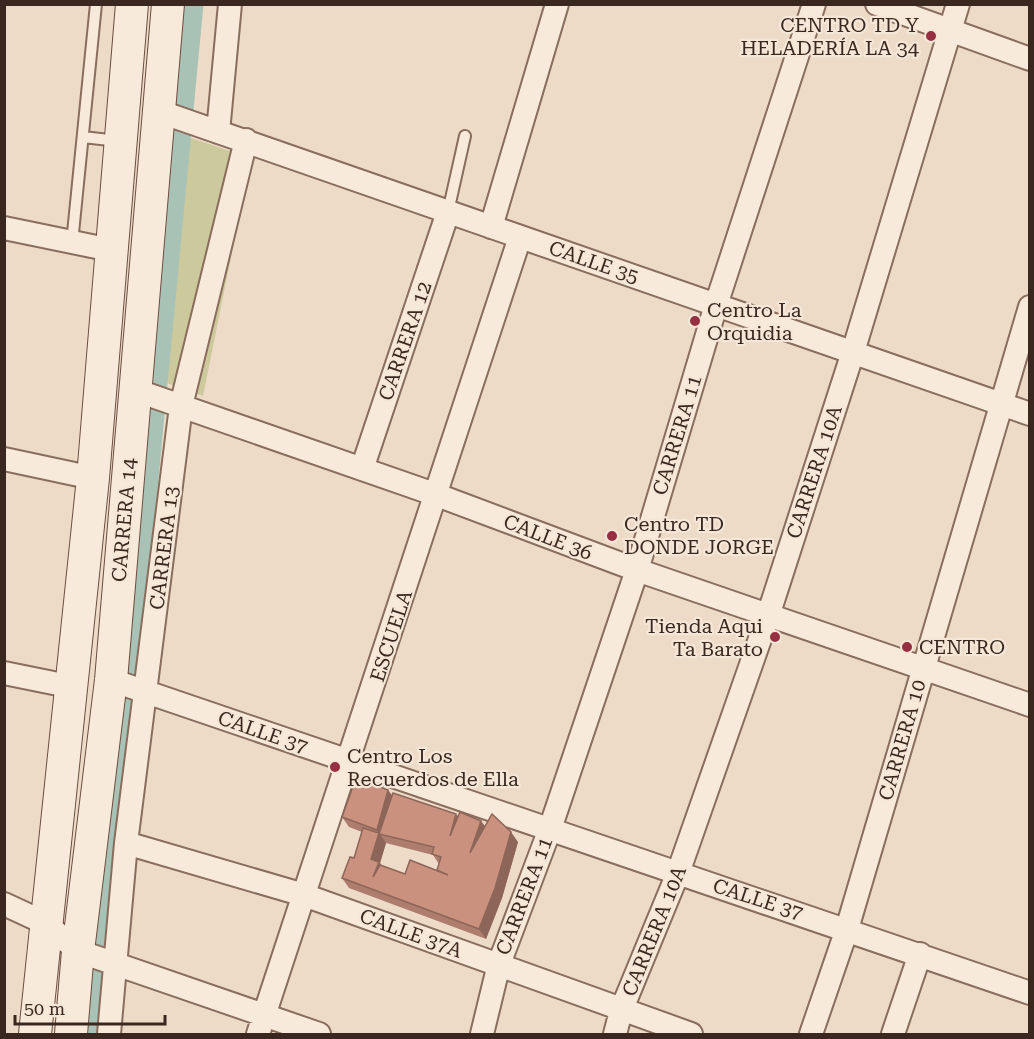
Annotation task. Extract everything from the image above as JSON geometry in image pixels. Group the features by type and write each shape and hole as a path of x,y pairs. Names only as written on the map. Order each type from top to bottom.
{"main road":[{"name":"CARRERA 14","path":"34,1035 73,687 93,477 132,4"},
{"name":"CARRERA 14","path":"71,1035 99,958 117,682 166,114 168,4"}],"street":[{"path":"209,128 230,4"},
{"path":"491,227 557,4"},
{"name":"CARRERA 11","path":"482,1035 498,964 550,829 637,570 716,305 814,4"},
{"path":"877,4 1029,59"},
{"name":"CARRERA 10A","path":"615,1035 621,1011 678,873 768,616 853,352 958,4"},
{"name":"CALLE 35","path":"166,114 1029,414"},
{"name":"CARRERA 13","path":"109,1035 99,958 126,843 179,405 246,140"},
{"name":"CARRERA 12","path":"362,470 448,212"},
{"path":"4,228 111,250"},
{"name":"ESCUELA","path":"262,1025 520,237"},
{"name":"CARRERA 10","path":"811,1035 847,929 1029,307"},
{"name":"CALLE 36","path":"142,392 437,495 637,570 1029,705"},
{"path":"4,459 93,477"},
{"path":"4,673 73,687"},
{"name":"CALLE 37","path":"117,682 847,929 1029,993"},
{"name":"CALLE 37A","path":"126,843 304,895 691,1035"},
{"path":"4,904 45,923 99,958 262,1025 319,1035"},
{"path":"893,1035 920,954"}],"lane":[{"path":"72,243 96,4"},
{"path":"448,212 465,136"},
{"path":"83,137 119,141"}],"shaded area":[{"path":"173,132 251,158 203,396 150,377"}],"building":[{"path":"356,778 388,790 377,830 342,817"},
{"path":"393,793 456,814 450,836 460,812 481,821 470,853 492,814 511,832 495,888 479,929 342,878 350,857 354,858 363,828 379,833 371,859 379,862 373,877 380,865 405,874 410,860 448,875 437,870 441,857 432,854 434,847 379,834"}],"waterway":[{"path":"88,1034 126,710 193,4"}],"place":[{"name":"CENTRO TD Y HELADERÍA LA 34","path":"931,36"},
{"name":"Centro La Orquidia","path":"695,321"},
{"name":"Centro TD DONDE JORGE","path":"612,536"},
{"name":"Tienda Aqui Ta Barato","path":"775,637"},
{"name":"CENTRO","path":"907,647"},
{"name":"Centro Los Recuerdos de Ella","path":"335,767"}]}
